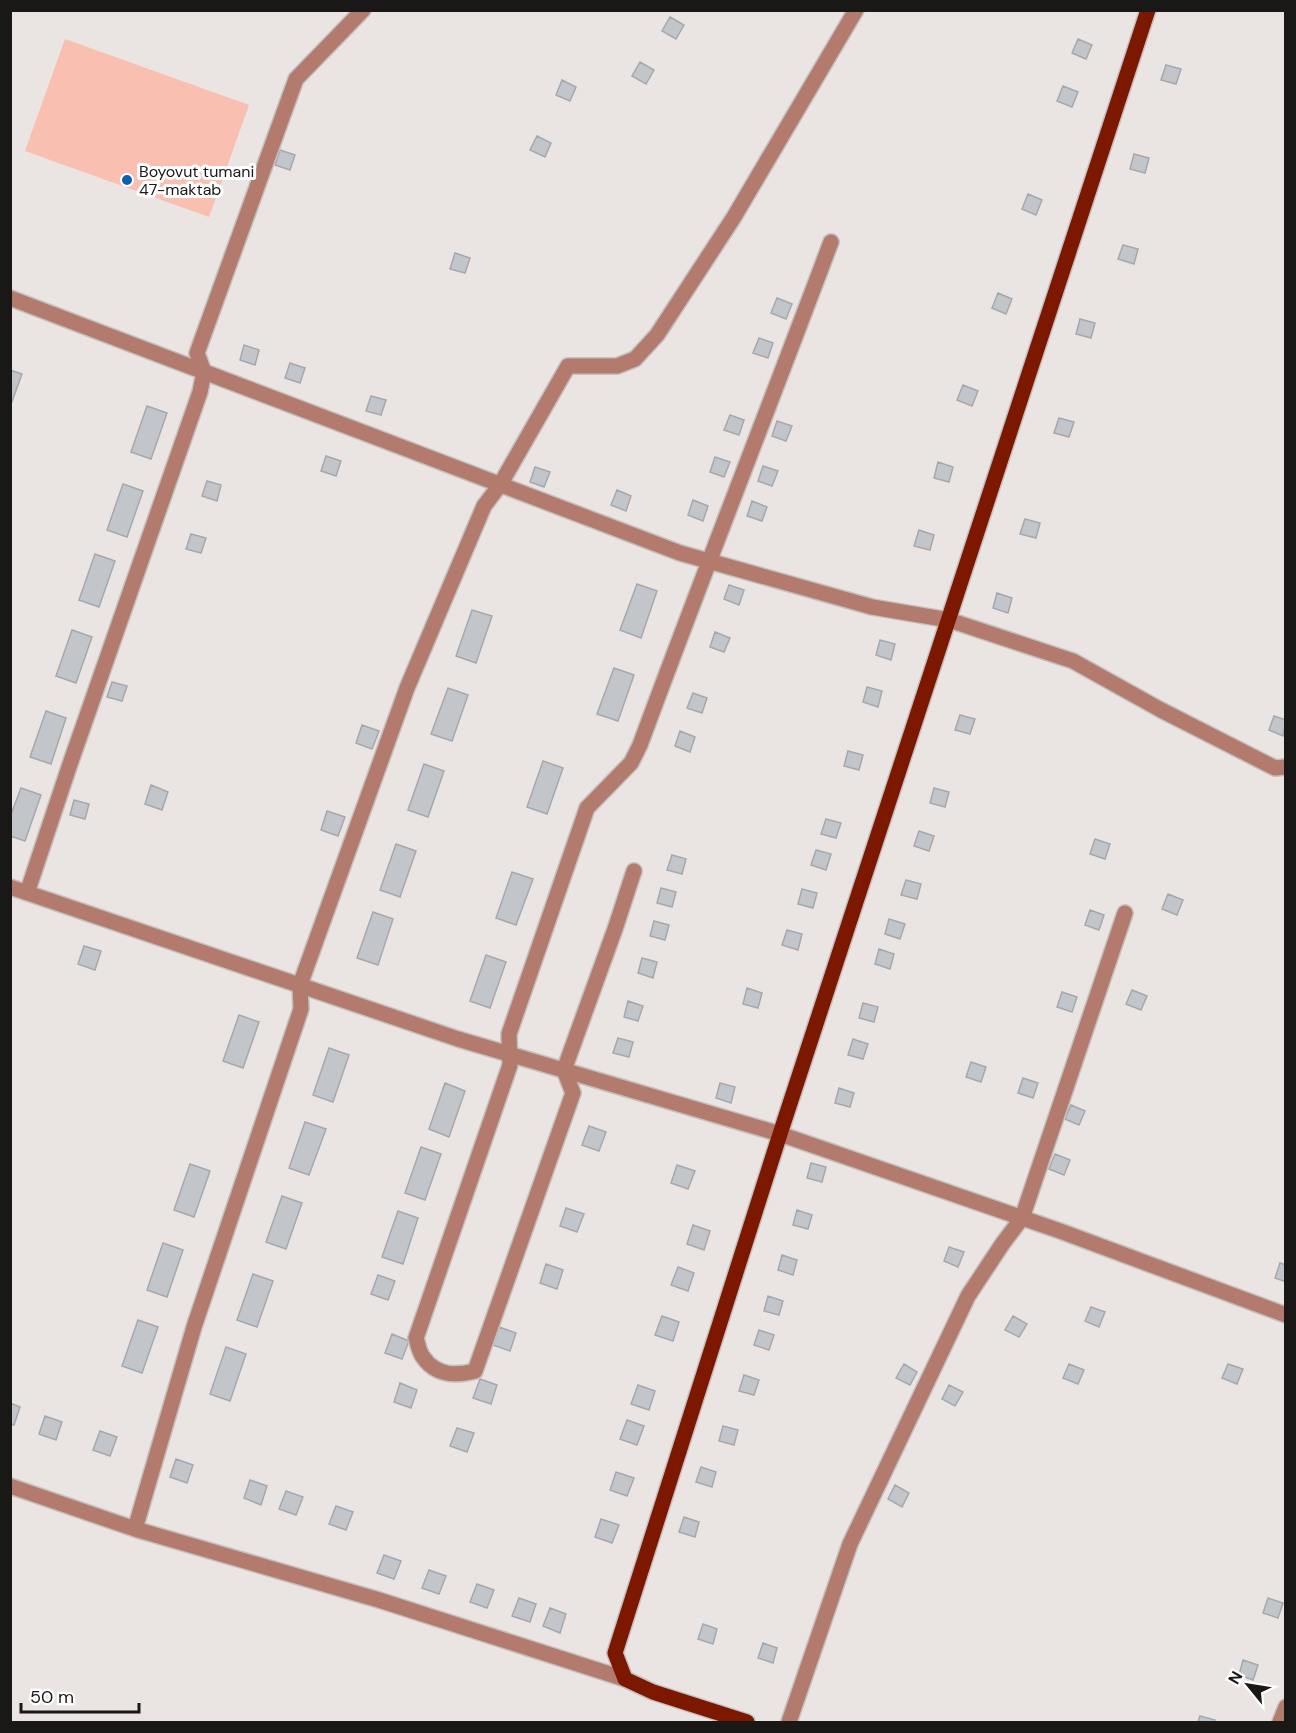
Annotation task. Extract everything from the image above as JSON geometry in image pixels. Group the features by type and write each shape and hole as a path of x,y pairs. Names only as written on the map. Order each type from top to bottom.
{"main road":[{"path":"747,1722 653,1692 625,1679 615,1653 780,1134 1148,10"}],"street":[{"path":"27,893 200,392 204,372 197,353 296,79 363,10"},
{"path":"135,1529 194,1328 302,1009 300,985 407,688 484,506 500,485 568,366 617,366 635,359 657,335 734,217 856,10"},
{"path":"634,872 564,1070 573,1093 476,1371 458,1375 439,1372 423,1357 416,1338 510,1065 509,1034 586,808 631,763 640,745 831,242"},
{"path":"10,298 680,553 872,608 948,620 1073,661 1161,710 1275,768 1286,767"},
{"path":"10,887 458,1039 780,1134 1022,1218 1286,1315"},
{"path":"789,1722 850,1544 968,1296 1022,1218 1125,913"},
{"path":"10,1486 135,1529 379,1600 625,1679"},
{"path":"1280,1722 1286,1707"}],"shaded area":[{"path":"65,39 249,105 209,217 25,151"}],"building":[{"path":"670,17 684,25 676,39 662,31"},
{"path":"1078,39 1092,45 1086,59 1072,53"},
{"path":"640,62 654,70 646,84 632,76"},
{"path":"1166,65 1181,69 1176,84 1161,80"},
{"path":"562,80 576,87 570,101 556,95"},
{"path":"1063,86 1078,92 1072,107 1057,101"},
{"path":"537,136 551,143 545,157 530,150"},
{"path":"280,150 295,155 290,170 275,165"},
{"path":"1134,154 1149,158 1145,173 1130,169"},
{"path":"1028,194 1042,200 1036,215 1022,209"},
{"path":"1123,245 1138,249 1134,264 1118,259"},
{"path":"455,253 470,258 465,273 450,269"},
{"path":"998,293 1012,299 1006,314 992,308"},
{"path":"777,298 792,304 786,319 771,313"},
{"path":"1080,319 1095,323 1091,338 1076,334"},
{"path":"759,338 773,343 768,358 753,353"},
{"path":"244,345 259,350 255,365 240,360"},
{"path":"290,363 305,368 300,383 285,378"},
{"path":"10,370 22,374 10,407"},
{"path":"963,385 978,391 972,406 957,400"},
{"path":"371,396 386,400 381,415 366,411"},
{"path":"147,406 167,413 151,459 131,452"},
{"path":"730,415 744,420 739,435 724,430"},
{"path":"1059,418 1074,422 1069,437 1054,433"},
{"path":"777,421 792,426 786,441 772,436"},
{"path":"326,456 341,461 336,476 321,471"},
{"path":"715,457 730,462 724,477 710,472"},
{"path":"938,462 953,467 949,482 934,478"},
{"path":"763,466 778,471 772,486 758,481"},
{"path":"535,467 550,472 544,487 530,482"},
{"path":"207,481 221,485 217,501 202,496"},
{"path":"123,484 143,491 127,537 107,530"},
{"path":"617,490 631,496 626,511 611,505"},
{"path":"693,500 708,506 703,521 688,515"},
{"path":"752,501 767,507 762,521 747,516"},
{"path":"1025,519 1040,523 1036,538 1020,534"},
{"path":"919,530 934,535 930,550 914,546"},
{"path":"191,534 206,538 201,553 186,549"},
{"path":"95,554 115,561 99,607 79,600"},
{"path":"637,584 657,591 641,638 620,630"},
{"path":"729,585 744,590 739,605 724,599"},
{"path":"997,593 1012,598 1008,613 993,608"},
{"path":"472,610 492,616 476,663 456,656"},
{"path":"72,630 92,637 76,683 56,676"},
{"path":"715,632 730,638 724,652 710,647"},
{"path":"880,640 895,644 891,660 876,655"},
{"path":"614,668 634,675 618,721 597,714"},
{"path":"112,682 127,686 122,701 107,697"},
{"path":"867,687 882,691 878,707 863,702"},
{"path":"448,688 468,695 452,741 431,734"},
{"path":"693,693 707,698 702,713 687,708"},
{"path":"46,711 66,718 51,764 30,757"},
{"path":"960,715 975,719 970,734 955,730"},
{"path":"1274,716 1286,720 1283,736 1269,730"},
{"path":"362,725 379,731 372,749 356,743"},
{"path":"680,731 695,737 690,752 675,746"},
{"path":"848,751 863,755 859,770 844,766"},
{"path":"543,761 563,768 547,814 527,807"},
{"path":"424,764 444,771 428,817 408,810"},
{"path":"151,785 168,792 162,810 145,804"},
{"path":"21,788 41,795 25,841 10,836 10,817"},
{"path":"934,788 949,792 945,807 930,803"},
{"path":"74,800 89,804 85,819 70,815"},
{"path":"327,811 345,817 338,836 321,830"},
{"path":"826,819 841,823 836,838 821,834"},
{"path":"919,831 934,836 929,851 914,846"},
{"path":"1095,839 1110,844 1105,859 1090,854"},
{"path":"396,844 416,851 400,897 380,890"},
{"path":"816,850 831,854 826,870 811,865"},
{"path":"672,855 686,859 682,874 667,870"},
{"path":"512,872 533,879 516,925 496,918"},
{"path":"906,880 921,884 917,899 901,895"},
{"path":"661,888 676,892 672,907 657,903"},
{"path":"802,889 817,893 813,908 798,904"},
{"path":"1168,894 1183,900 1177,915 1162,909"},
{"path":"1090,910 1104,915 1099,930 1085,925"},
{"path":"373,912 393,919 378,965 357,958"},
{"path":"889,919 905,924 900,939 885,934"},
{"path":"654,921 669,925 665,940 650,936"},
{"path":"787,930 802,934 798,950 782,945"},
{"path":"84,946 101,951 95,970 78,964"},
{"path":"879,949 894,954 890,969 875,964"},
{"path":"486,955 506,962 490,1008 470,1001"},
{"path":"642,958 657,962 653,978 638,973"},
{"path":"747,988 762,993 758,1008 743,1004"},
{"path":"1132,990 1147,996 1141,1010 1126,1004"},
{"path":"1062,992 1077,997 1072,1012 1057,1007"},
{"path":"628,1001 643,1006 638,1021 624,1017"},
{"path":"863,1003 878,1007 874,1022 859,1018"},
{"path":"239,1015 259,1022 243,1068 223,1061"},
{"path":"618,1038 633,1042 629,1057 613,1053"},
{"path":"853,1039 868,1044 863,1059 848,1055"},
{"path":"329,1048 349,1055 333,1102 313,1095"},
{"path":"971,1062 986,1067 981,1082 966,1077"},
{"path":"1023,1078 1038,1083 1033,1098 1018,1093"},
{"path":"445,1083 465,1091 449,1137 429,1129"},
{"path":"720,1083 735,1087 731,1103 716,1098"},
{"path":"839,1088 854,1093 850,1107 835,1103"},
{"path":"1071,1105 1085,1111 1079,1125 1065,1119"},
{"path":"305,1122 326,1129 309,1175 289,1168"},
{"path":"589,1126 606,1132 599,1151 582,1145"},
{"path":"421,1147 441,1154 425,1200 405,1193"},
{"path":"1055,1154 1070,1160 1064,1175 1049,1169"},
{"path":"811,1163 826,1167 822,1182 807,1178"},
{"path":"190,1164 210,1171 194,1217 174,1210"},
{"path":"677,1165 695,1171 688,1189 671,1183"},
{"path":"282,1196 302,1203 286,1249 266,1242"},
{"path":"566,1208 584,1214 577,1232 560,1226"},
{"path":"797,1210 812,1215 808,1229 793,1225"},
{"path":"398,1211 418,1218 403,1264 382,1257"},
{"path":"693,1225 710,1231 704,1250 687,1244"},
{"path":"163,1243 183,1250 167,1297 147,1290"},
{"path":"949,1247 964,1252 958,1267 944,1261"},
{"path":"782,1255 797,1260 793,1275 778,1270"},
{"path":"1280,1263 1286,1265 1286,1282 1275,1278"},
{"path":"546,1264 563,1270 557,1289 540,1283"},
{"path":"678,1267 694,1273 688,1291 671,1285"},
{"path":"253,1274 273,1281 257,1327 237,1320"},
{"path":"378,1275 395,1281 388,1300 371,1294"},
{"path":"768,1296 783,1301 779,1315 764,1311"},
{"path":"1091,1307 1105,1312 1099,1327 1085,1321"},
{"path":"662,1316 679,1322 673,1341 655,1335"},
{"path":"1013,1316 1027,1324 1019,1337 1005,1330"},
{"path":"138,1320 158,1327 142,1373 122,1366"},
{"path":"499,1327 516,1333 510,1351 493,1345"},
{"path":"759,1330 774,1335 769,1350 754,1345"},
{"path":"392,1334 409,1341 402,1359 385,1353"},
{"path":"226,1347 246,1354 230,1401 210,1394"},
{"path":"904,1364 917,1372 910,1385 896,1378"},
{"path":"1069,1364 1084,1370 1078,1384 1063,1378"},
{"path":"1228,1364 1243,1369 1237,1384 1222,1378"},
{"path":"744,1375 759,1380 754,1395 739,1391"},
{"path":"480,1379 497,1385 491,1404 473,1398"},
{"path":"400,1383 417,1390 411,1408 394,1402"},
{"path":"638,1385 655,1391 649,1410 631,1404"},
{"path":"949,1385 963,1392 955,1406 942,1399"},
{"path":"10,1403 20,1407 14,1425 10,1424"},
{"path":"45,1416 62,1422 56,1440 39,1434"},
{"path":"627,1420 644,1426 637,1445 620,1439"},
{"path":"723,1426 738,1430 734,1445 719,1441"},
{"path":"457,1428 474,1433 467,1452 450,1446"},
{"path":"100,1431 117,1437 110,1456 93,1450"},
{"path":"176,1459 193,1465 187,1483 170,1477"},
{"path":"701,1467 716,1472 712,1487 696,1482"},
{"path":"616,1472 634,1478 627,1496 610,1490"},
{"path":"250,1480 267,1486 261,1505 244,1498"},
{"path":"895,1485 909,1493 902,1507 888,1499"},
{"path":"286,1491 303,1497 296,1515 279,1509"},
{"path":"336,1506 353,1512 346,1530 329,1524"},
{"path":"684,1517 699,1522 695,1537 679,1532"},
{"path":"601,1519 619,1525 612,1543 595,1537"},
{"path":"384,1555 401,1561 394,1579 377,1573"},
{"path":"429,1570 446,1576 439,1594 422,1588"},
{"path":"477,1584 494,1590 487,1608 470,1602"},
{"path":"519,1598 536,1604 530,1622 512,1616"},
{"path":"1268,1598 1283,1603 1278,1618 1263,1613"},
{"path":"550,1608 566,1614 560,1633 543,1626"},
{"path":"703,1624 717,1629 713,1644 698,1639"},
{"path":"763,1643 777,1648 773,1663 758,1658"},
{"path":"1243,1660 1258,1665 1253,1680 1239,1675"},
{"path":"1200,1716 1215,1720 1214,1722 1198,1722"}],"place":[{"name":"Boyovut tumani 47-maktab","path":"127,180"}]}
